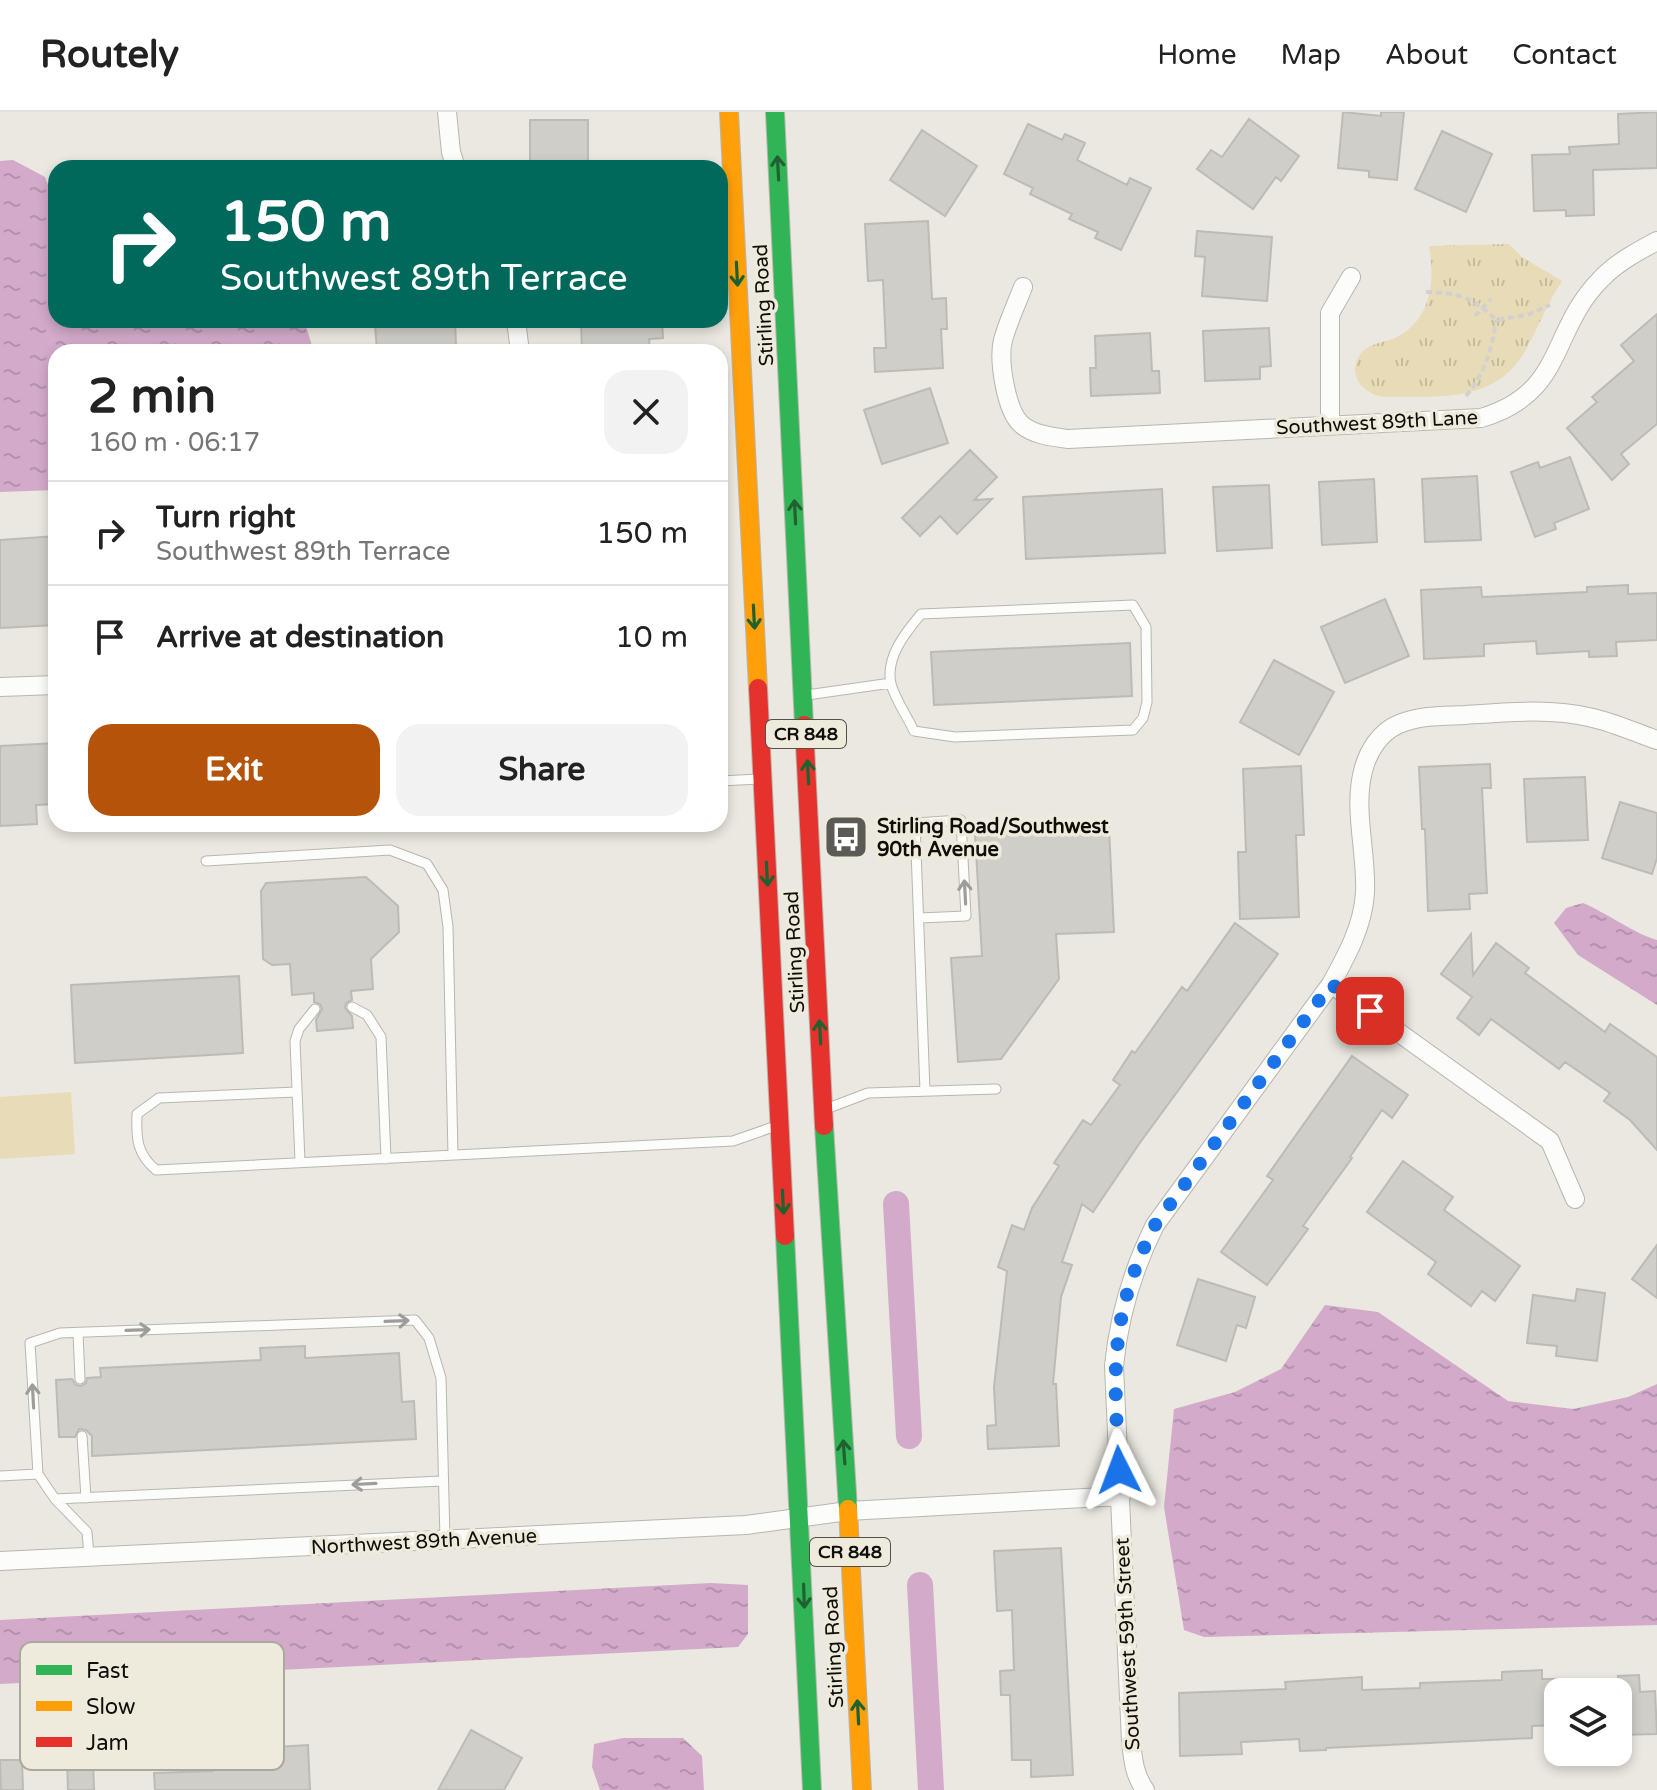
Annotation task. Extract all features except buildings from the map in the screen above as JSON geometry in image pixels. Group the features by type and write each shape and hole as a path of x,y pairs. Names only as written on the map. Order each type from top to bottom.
{"main road":[{"name":"Stirling Road","path":"729,112 762,779 848,1511 862,1790"},
{"name":"Stirling Road","path":"775,112 804,695 800,1518 812,1790"}],"street":[{"path":"447,112 454,160"},
{"name":"Southwest 89th Lane","path":"1023,287 1002,343 1006,392 1019,422 1039,433 1068,439 1481,418 1516,404 1529,395 1543,379 1574,316 1601,279 1657,241"},
{"path":"1330,424 1330,313 1351,277"},
{"path":"0,687 48,685"},
{"name":"Southwest 59th Street","path":"1145,1790 1137,1779 1133,1765 1131,1741 1114,1366 1118,1329 1126,1293 1155,1225 1331,984 1349,953 1360,924 1365,893 1360,795 1370,751 1382,735 1396,725 1418,717 1537,711 1596,718 1657,740"},
{"path":"1331,984 1550,1141 1575,1199"},
{"name":"Northwest 89th Avenue","path":"0,1561 746,1525 848,1511 1121,1496"}],"lane":[{"path":"1133,605 1146,627 1147,702 1143,718 1133,730 955,737 914,731 891,683 893,659 900,638 921,614 1133,605"},
{"path":"804,695 891,683"},
{"path":"728,781 762,779"},
{"path":"919,918 966,916 961,820 915,823 925,1091"},
{"path":"206,861 390,850 427,864 443,890 448,927 453,1155"},
{"path":"352,1007 367,1015 381,1037 386,1159"},
{"path":"300,1162 295,1041 299,1029 315,1009"},
{"path":"297,1092 159,1098 137,1114 137,1142 143,1159 156,1170 733,1141 868,1093 996,1089"},
{"path":"89,1556 87,1532 55,1499 38,1474 30,1343 60,1333 415,1320 429,1338 441,1378 445,1540"},
{"path":"78,1333 80,1379"},
{"path":"82,1436 86,1498"},
{"path":"0,1476 38,1474"},
{"path":"55,1499 442,1481"}],"path":[{"path":"1426,292 1457,294 1475,300 1496,320"},
{"path":"1475,316 1491,299"},
{"path":"1496,320 1527,315 1550,305"},
{"path":"1466,396 1485,367 1496,320"}],"green space":[{"path":"1509,244 1522,257 1562,281 1526,350 1507,373 1477,390 1442,396 1387,397 1363,388 1358,382 1355,367 1363,351 1409,329 1424,309 1431,285 1429,246"},
{"path":"71,1092 75,1154 0,1159 0,1097"}],"water":[{"path":"13,160 45,177 48,185 48,328 306,328 312,344 48,344 48,490 0,492 0,161"},
{"path":"1583,903 1657,940 1657,1005 1578,955 1554,923 1566,908"},
{"path":"1325,1305 1378,1312 1508,1401 1573,1409 1628,1397 1657,1384 1657,1625 1204,1637 1184,1630 1164,1507 1174,1409 1235,1392 1281,1369"},
{"path":"711,1583 748,1585 748,1634 738,1647 284,1670 284,1642 20,1642 20,1683 0,1684 0,1620"},
{"path":"623,1738 683,1738 702,1756 704,1790 600,1790 592,1767 594,1744"}],"waterway":[{"path":"896,1204 909,1436"},
{"path":"920,1585 931,1790"}],"traffic: fast":[{"path":"775,112 804,725"},
{"path":"824,1126 848,1509"},
{"path":"785,1236 812,1790"}],"traffic: slow":[{"path":"729,112 758,688"},
{"path":"848,1509 862,1790"}],"traffic: jam":[{"path":"758,688 785,1236"},
{"path":"804,725 824,1126"}],"place":[{"name":"Stirling Road/Southwest 90th Avenue","path":"846,837"}],"route":[{"path":"1119,1470 1114,1366 1118,1329 1126,1293 1155,1225 1331,984 1370,1011"}]}
